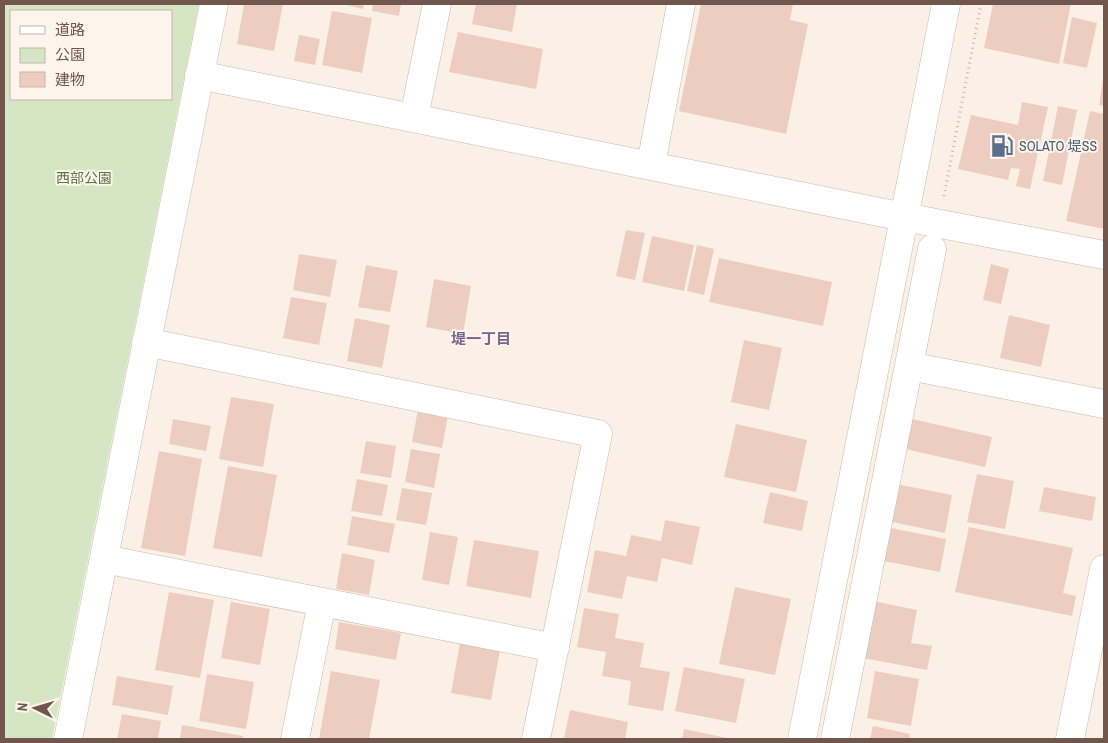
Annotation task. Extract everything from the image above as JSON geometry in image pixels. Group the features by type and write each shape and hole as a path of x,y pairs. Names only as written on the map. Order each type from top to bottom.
{"street":[{"path":"68,739 214,4"},
{"path":"414,117 437,4"},
{"path":"651,165 681,4"},
{"path":"802,739 946,4"},
{"path":"199,75 904,217 1104,255"},
{"path":"835,739 932,249"},
{"path":"146,342 598,434 536,739"},
{"path":"911,358 1104,387"},
{"path":"911,358 1104,404"},
{"path":"104,559 555,648"},
{"path":"1070,739 1104,569"},
{"path":"295,739 322,602"}],"path":[{"path":"944,196 981,4"}],"green space":[{"name":"西部公園","path":"4,4 199,4 52,739 4,739"}],"building":[{"path":"244,4 283,4 274,51 237,44"},
{"path":"343,4 364,4 363,9"},
{"path":"373,4 401,4 399,16 372,11"},
{"path":"476,4 517,4 512,32 472,24"},
{"path":"701,4 793,4 790,20 808,24 786,134 679,111"},
{"path":"993,4 1071,4 1059,64 984,48"},
{"path":"332,11 372,18 362,73 322,65"},
{"path":"1072,17 1097,23 1087,68 1063,63"},
{"path":"458,32 543,49 536,89 449,72"},
{"path":"299,35 320,39 315,65 294,61"},
{"path":"1104,80 1104,106 1099,105"},
{"name":"SOLATO 堤SS","path":"1022,102 1048,107 1030,189 1016,186 1020,169 1011,168 1008,180 958,169 971,115 1018,125"},
{"path":"1058,106 1077,110 1062,185 1043,181"},
{"path":"1090,111 1104,114 1104,229 1066,221"},
{"path":"626,230 645,233 635,280 616,276"},
{"path":"652,236 694,245 684,291 642,282"},
{"path":"697,245 714,249 704,295 687,291"},
{"path":"299,254 337,260 330,297 293,290"},
{"path":"719,258 832,282 823,326 709,302"},
{"path":"991,264 1009,269 1001,304 983,300"},
{"path":"366,265 398,271 390,312 358,307"},
{"path":"434,279 471,286 463,334 426,327"},
{"path":"291,297 327,303 319,345 283,338"},
{"path":"1009,315 1050,325 1041,367 1000,358"},
{"path":"355,318 390,325 382,368 347,361"},
{"path":"744,340 782,348 769,410 731,402"},
{"path":"231,397 274,404 263,467 219,459"},
{"path":"418,409 448,415 442,448 412,442"},
{"path":"173,419 211,426 206,451 169,444"},
{"path":"912,419 992,437 985,467 905,449"},
{"path":"736,424 807,440 796,492 724,477"},
{"path":"366,441 396,446 391,478 360,473"},
{"path":"411,449 440,454 434,488 405,482"},
{"path":"159,451 202,459 185,556 141,548"},
{"path":"228,466 277,475 262,557 213,548"},
{"path":"977,474 1014,481 1005,529 967,522"},
{"path":"357,479 388,485 382,516 351,511"},
{"path":"896,484 952,495 945,533 888,521"},
{"path":"1044,487 1096,497 1092,521 1039,511"},
{"path":"402,488 432,493 426,525 396,520"},
{"path":"770,492 808,501 802,531 763,523"},
{"path":"352,516 395,524 389,553 347,545"},
{"path":"665,520 700,527 692,565 662,558 657,582 627,576 622,599 587,592 595,550 626,556 631,535 661,541"},
{"path":"969,527 1073,548 1063,593 1076,596 1072,616 955,592"},
{"path":"891,528 946,539 940,572 884,561"},
{"path":"430,532 458,537 449,585 422,580"},
{"path":"474,540 539,551 531,598 466,586"},
{"path":"342,553 375,560 369,595 336,589"},
{"path":"735,587 791,599 775,675 719,664"},
{"path":"169,592 214,600 200,678 155,670"},
{"path":"873,601 917,610 911,643 932,646 927,670 863,658"},
{"path":"231,602 270,609 260,665 221,658"},
{"path":"584,608 619,614 615,638 644,643 640,667 670,672 663,711 628,705 631,681 602,676 606,652 577,647"},
{"path":"339,622 401,633 396,660 335,649"},
{"path":"460,643 500,650 491,700 451,693"},
{"path":"684,667 745,679 736,723 675,711"},
{"path":"331,671 380,680 369,739 319,739"},
{"path":"875,671 919,679 911,726 867,718"},
{"path":"207,674 254,682 246,729 199,721"},
{"path":"117,676 173,686 168,715 112,705"},
{"path":"570,710 628,722 625,739 564,739"},
{"path":"122,714 161,721 158,739 117,739"},
{"path":"182,725 243,736 243,739 180,739"},
{"path":"873,726 910,734 909,739 870,739"},
{"path":"684,729 727,738 727,739 682,739"}],"place":[{"name":"SOLATO 堤SS","path":"1002,146"}],"district":[{"name":"堤一丁目","path":"481,338"}]}
